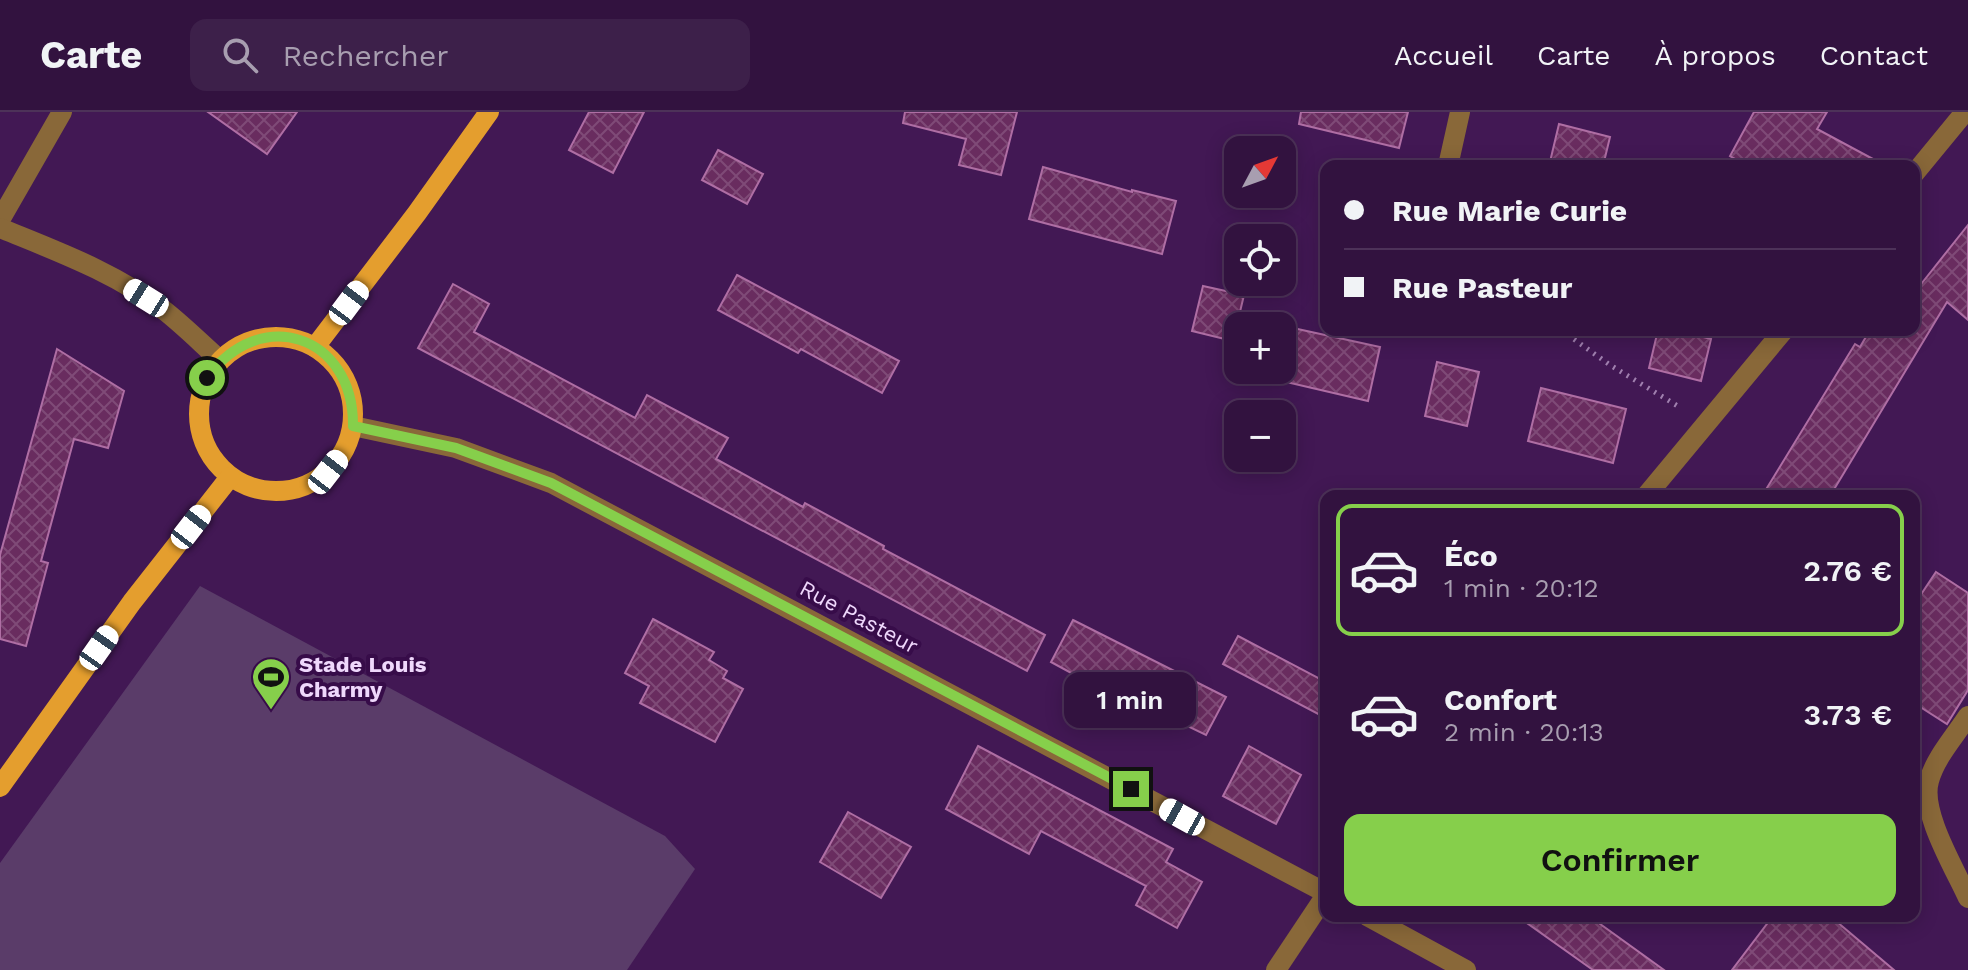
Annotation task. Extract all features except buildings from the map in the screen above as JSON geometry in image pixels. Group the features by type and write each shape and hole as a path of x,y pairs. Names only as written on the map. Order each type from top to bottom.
{"main road":[{"path":"315,347 489,112"},
{"path":"276,336 296,339 315,347 333,361 346,381 353,403 353,426 344,451 328,472 306,486 280,492 254,489 230,477 214,462 198,421 199,399 207,378 220,360 236,347 255,339 276,336"},
{"path":"0,787 132,602 230,477"}],"street":[{"path":"0,220 62,112"},
{"path":"1449,160 1460,112"},
{"path":"1920,167 1965,112"},
{"path":"0,228 84,264 128,287 164,310 220,360"},
{"path":"1651,490 1779,336"},
{"name":"Rue Pasteur","path":"353,426 456,448 551,483 1320,891"},
{"path":"1968,716 1928,782 1928,802 1936,828 1968,898"},
{"path":"1276,970 1320,903"},
{"path":"1378,922 1466,970"}],"path":[{"path":"1569,336 1610,365 1706,422"}],"shaded area":[{"name":"Stade Louis Charmy","path":"200,586 665,836 695,869 627,970 0,970 0,863"}],"place":[{"name":"Stade Louis Charmy","path":"271,711"}],"route":[{"path":"207,378 220,360 236,347 255,339 276,336 296,339 315,347 333,361 346,381 353,403 353,426 456,448 551,483 1131,789"}]}
